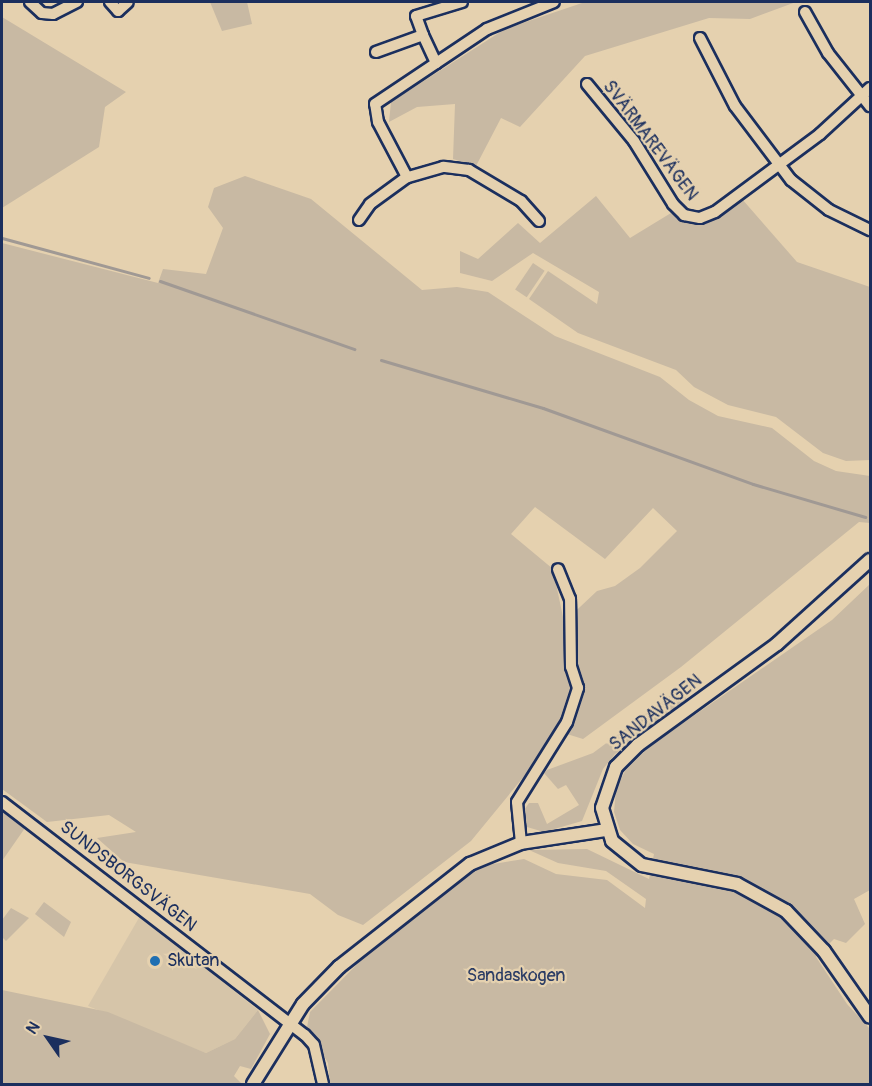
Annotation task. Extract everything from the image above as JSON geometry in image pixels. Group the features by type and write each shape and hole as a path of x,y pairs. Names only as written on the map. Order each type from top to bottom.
{"street":[{"path":"33,5 53,14 77,2"},
{"path":"110,2 118,11 128,2"},
{"path":"436,63 416,16 462,2"},
{"path":"407,177 378,122 375,104 487,29 554,2"},
{"path":"805,12 861,98 870,106"},
{"path":"376,52 423,35"},
{"path":"700,38 735,106 778,165 829,210 870,230"},
{"name":"SVÄRMAREVÄGEN","path":"586,84 634,141 684,215 700,218 715,212 778,165 861,98 870,88"},
{"path":"359,220 370,204 407,177 443,167 469,170 521,201 539,220"},
{"name":"SANDAVÄGEN","path":"606,830 602,808 616,767 638,744 777,644 870,560"},
{"path":"521,843 517,802 567,722 578,688 572,667 570,599 558,569"},
{"name":"SUNDSBORGSVÄGEN","path":"2,802 290,1024"},
{"path":"253,1084 290,1024 339,967 378,933 470,864 521,843 606,830 624,854 642,865 737,884 786,911 824,951 870,1017"},
{"path":"290,1024 314,1045 323,1084"}],"shaded area":[{"name":"Skutan","path":"140,916 258,1010 235,1039 206,1053 88,1006"}],"green space":[{"path":"210,2 247,2 252,24 222,31"},
{"path":"585,2 796,2 750,19 709,18 585,56 520,127 501,118 476,166 453,159 455,104 417,107 389,122 391,102 505,29"},
{"path":"2,17 126,92 105,107 99,147 2,208"},
{"path":"245,176 311,199 422,290 457,287 488,292 555,336 660,377 689,400 718,416 772,428 814,461 836,471 870,476 870,523 859,522 681,667 583,739 567,734 580,696 539,758 471,841 363,925 338,915 310,894 124,862 97,838 136,832 109,815 47,822 2,789 2,243 158,283 163,269 206,274 223,228 208,207 214,188","holes":["535,507 605,559 653,508 677,531 640,568 615,586 597,591 564,622 553,569 511,534"]},
{"path":"596,196 630,238 671,213 682,222 700,223 742,199 797,262 870,287 870,460 846,461 823,453 776,417 728,405 694,387 676,370 578,333 529,299 548,271 597,304 599,292 533,253 492,281 460,273 460,251 478,259 518,223 540,243"},
{"path":"533,263 545,271 527,297 515,290"},
{"name":"Sandaskogen","path":"870,584 870,890 854,899 865,924 846,943 834,939 816,957 847,1004 870,1029 870,1084 330,1084 328,1063 307,1027 310,1012 378,943 481,866 524,859 556,874 607,880 645,908 646,899 606,871 558,863 529,850 587,849 649,879 654,854 633,844 620,830 614,812 616,789 625,771 650,746 832,620"},
{"path":"679,689 688,701 615,754 603,769 582,821 544,832 527,827 522,813 529,803 538,803 547,824 579,805 566,785 558,789 544,773 547,770 593,753"},
{"path":"4,810 25,828 2,861 2,817"},
{"path":"44,902 71,922 64,937 35,914"},
{"path":"11,908 29,918 6,941 2,937 2,920"},
{"path":"2,990 108,1012 206,1053 235,1039 258,1010 270,1034 251,1069 240,1066 234,1076 242,1084 2,1084"}],"waterway":[{"path":"2,238 149,278"},
{"path":"160,281 354,349"},
{"path":"381,360 543,408 753,484 865,517"}],"place":[{"name":"Skutan","path":"155,961"}]}
